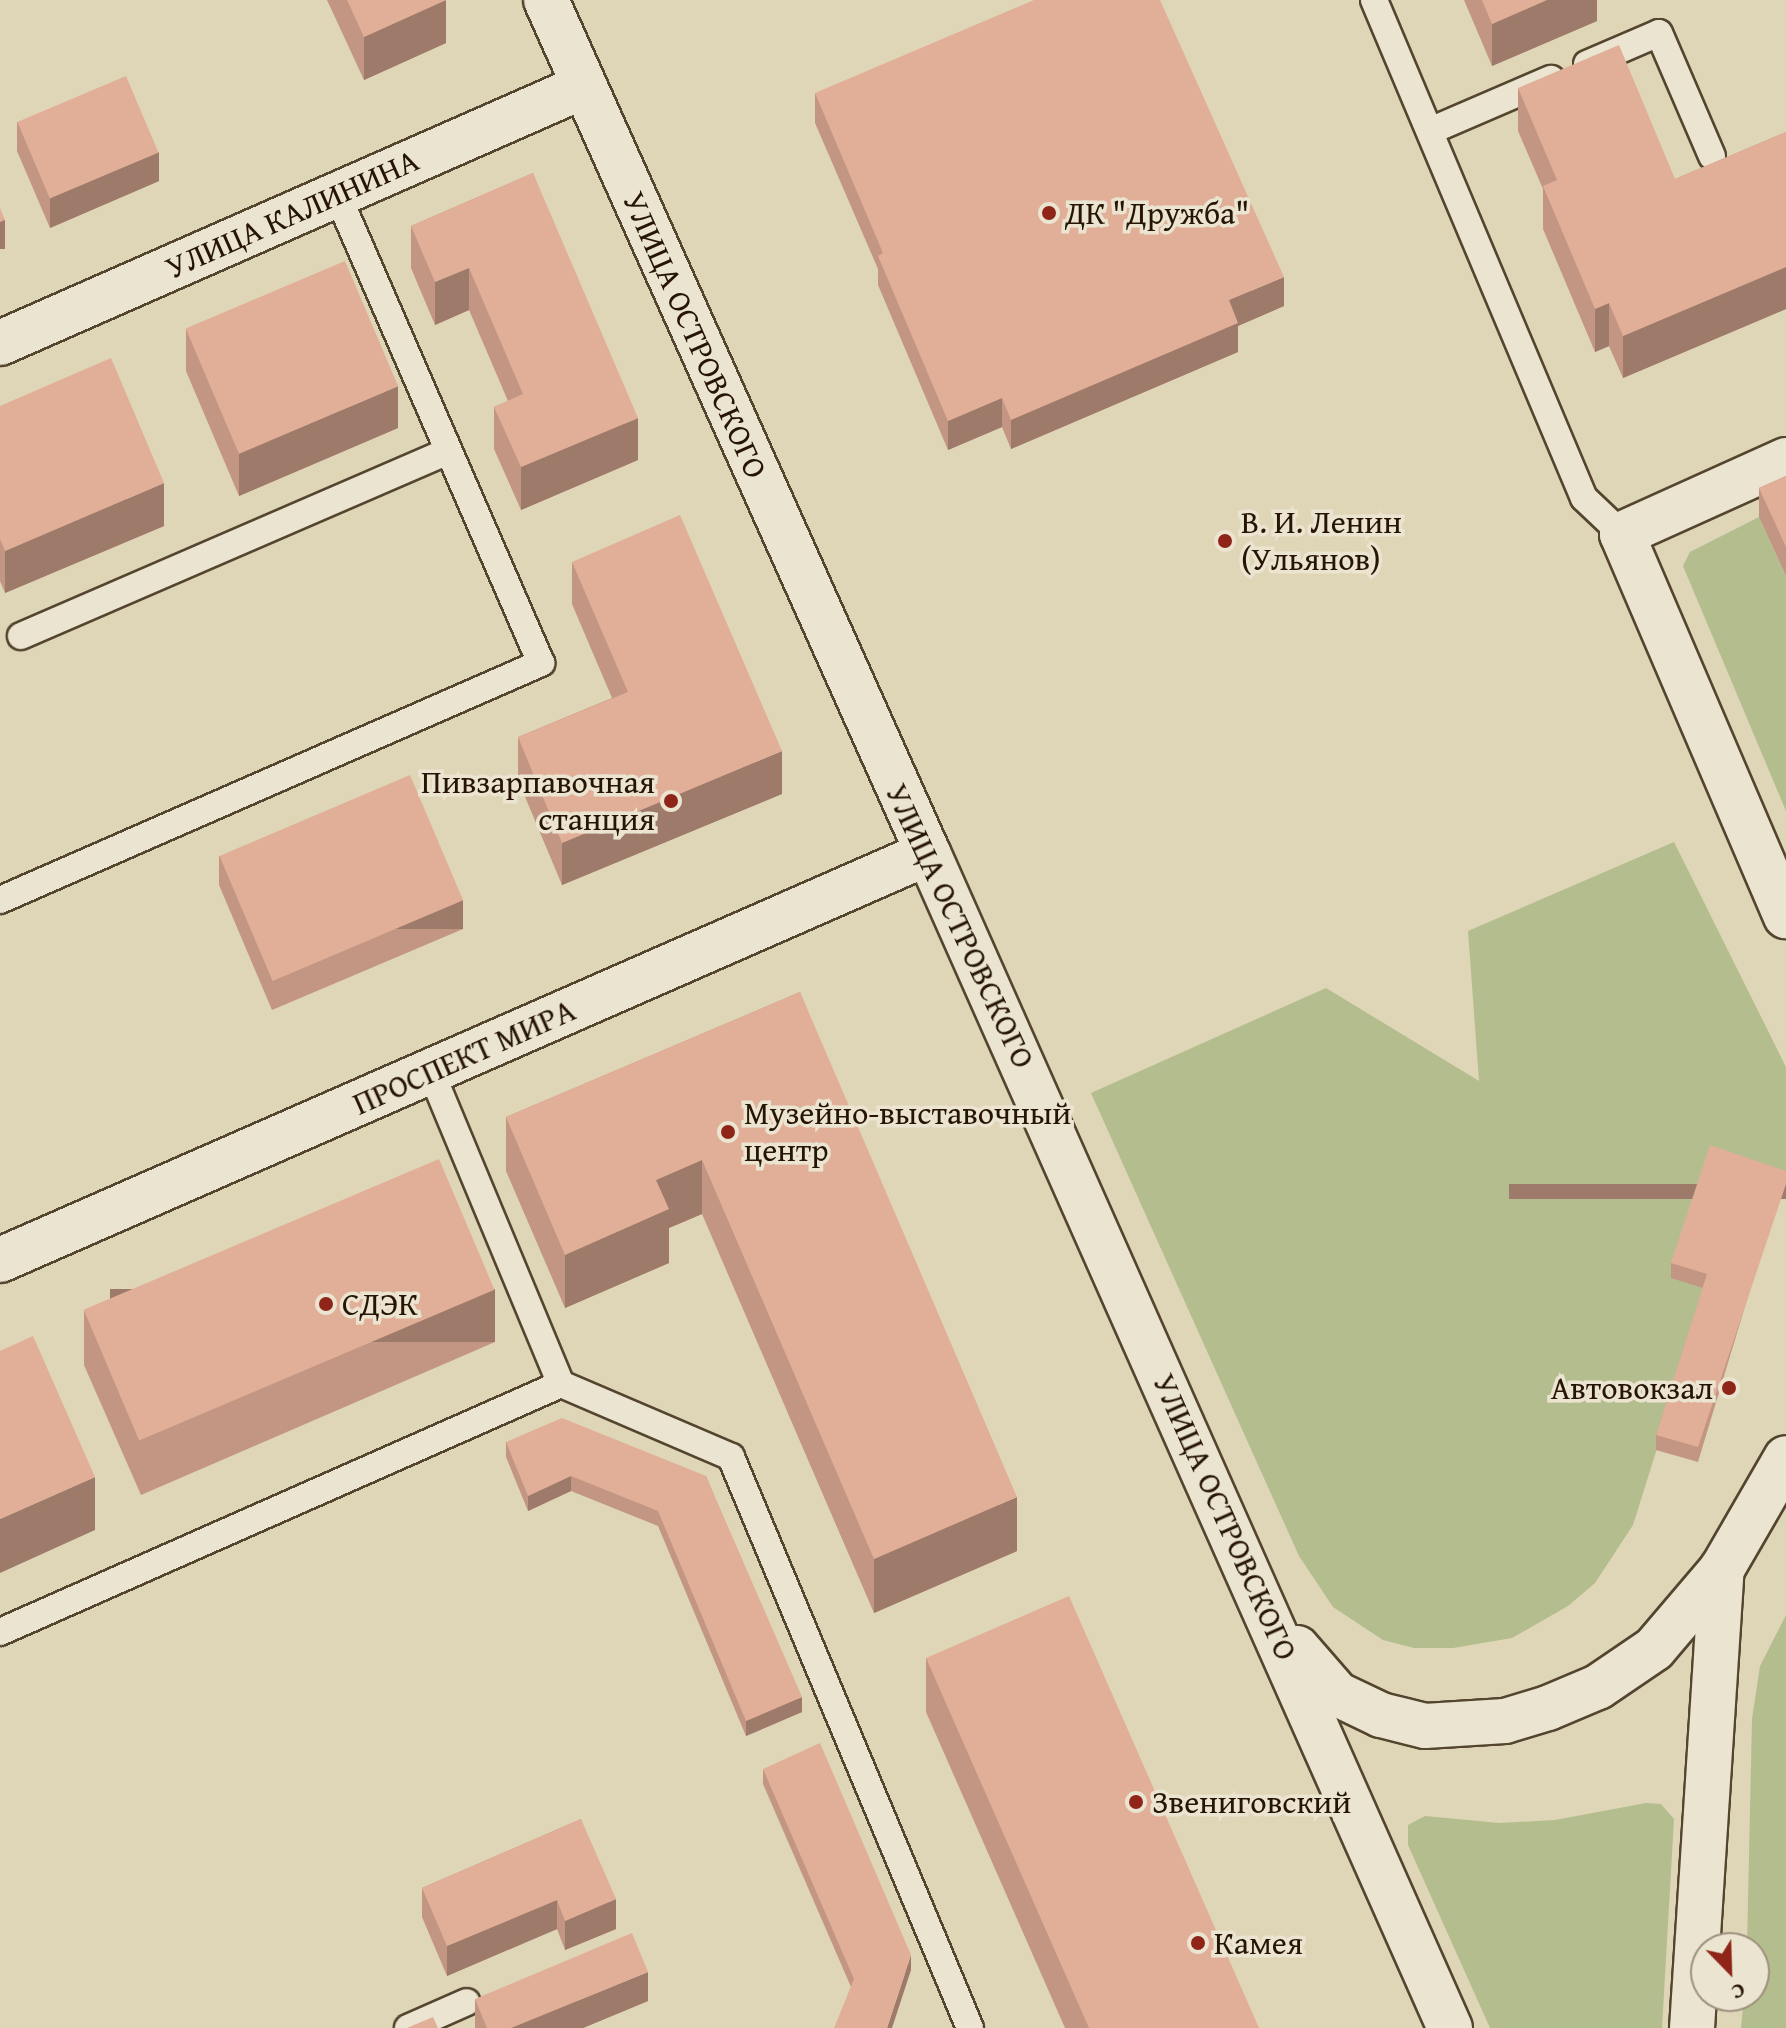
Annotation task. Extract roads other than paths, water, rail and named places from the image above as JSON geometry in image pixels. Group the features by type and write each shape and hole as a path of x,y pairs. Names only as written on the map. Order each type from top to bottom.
{"street":[{"name":"УЛИЦА ОСТРОВСКОГО","path":"546,0 1258,1590 1450,2028"},
{"name":"УЛИЦА КАЛИНИНА","path":"0,343 584,86"},
{"path":"1786,460 1622,534 1786,916"},
{"name":"ПРОСПЕКТ МИРА","path":"0,1260 928,853"},
{"path":"1258,1590 1312,1670 1337,1694 1381,1715 1425,1726 1505,1721 1598,1687 1654,1649 1722,1569 1786,1458"},
{"path":"1692,2028 1722,1569"}],"lane":[{"path":"1374,0 1584,498 1622,534"},
{"path":"1430,131 1659,33 1712,156"},
{"path":"0,900 541,663 337,194"},
{"path":"21,636 448,451"},
{"path":"431,1072 561,1384 731,1457 970,2028"},
{"path":"0,1632 561,1384"},
{"path":"408,2028 467,2002"}],"place":[{"name":"ДК \"Дружба\"","path":"1049,213"},
{"name":"В. И. Ленин (Ульянов)","path":"1225,541"},
{"name":"Пивзарпавочная станция","path":"671,801"},
{"name":"Музейно-выставочный центр","path":"728,1132"},
{"name":"СДЭК","path":"326,1304"},
{"name":"Автовокзал","path":"1729,1388"},
{"name":"Звениговский","path":"1136,1802"},
{"name":"Камея","path":"1198,1943"}]}
